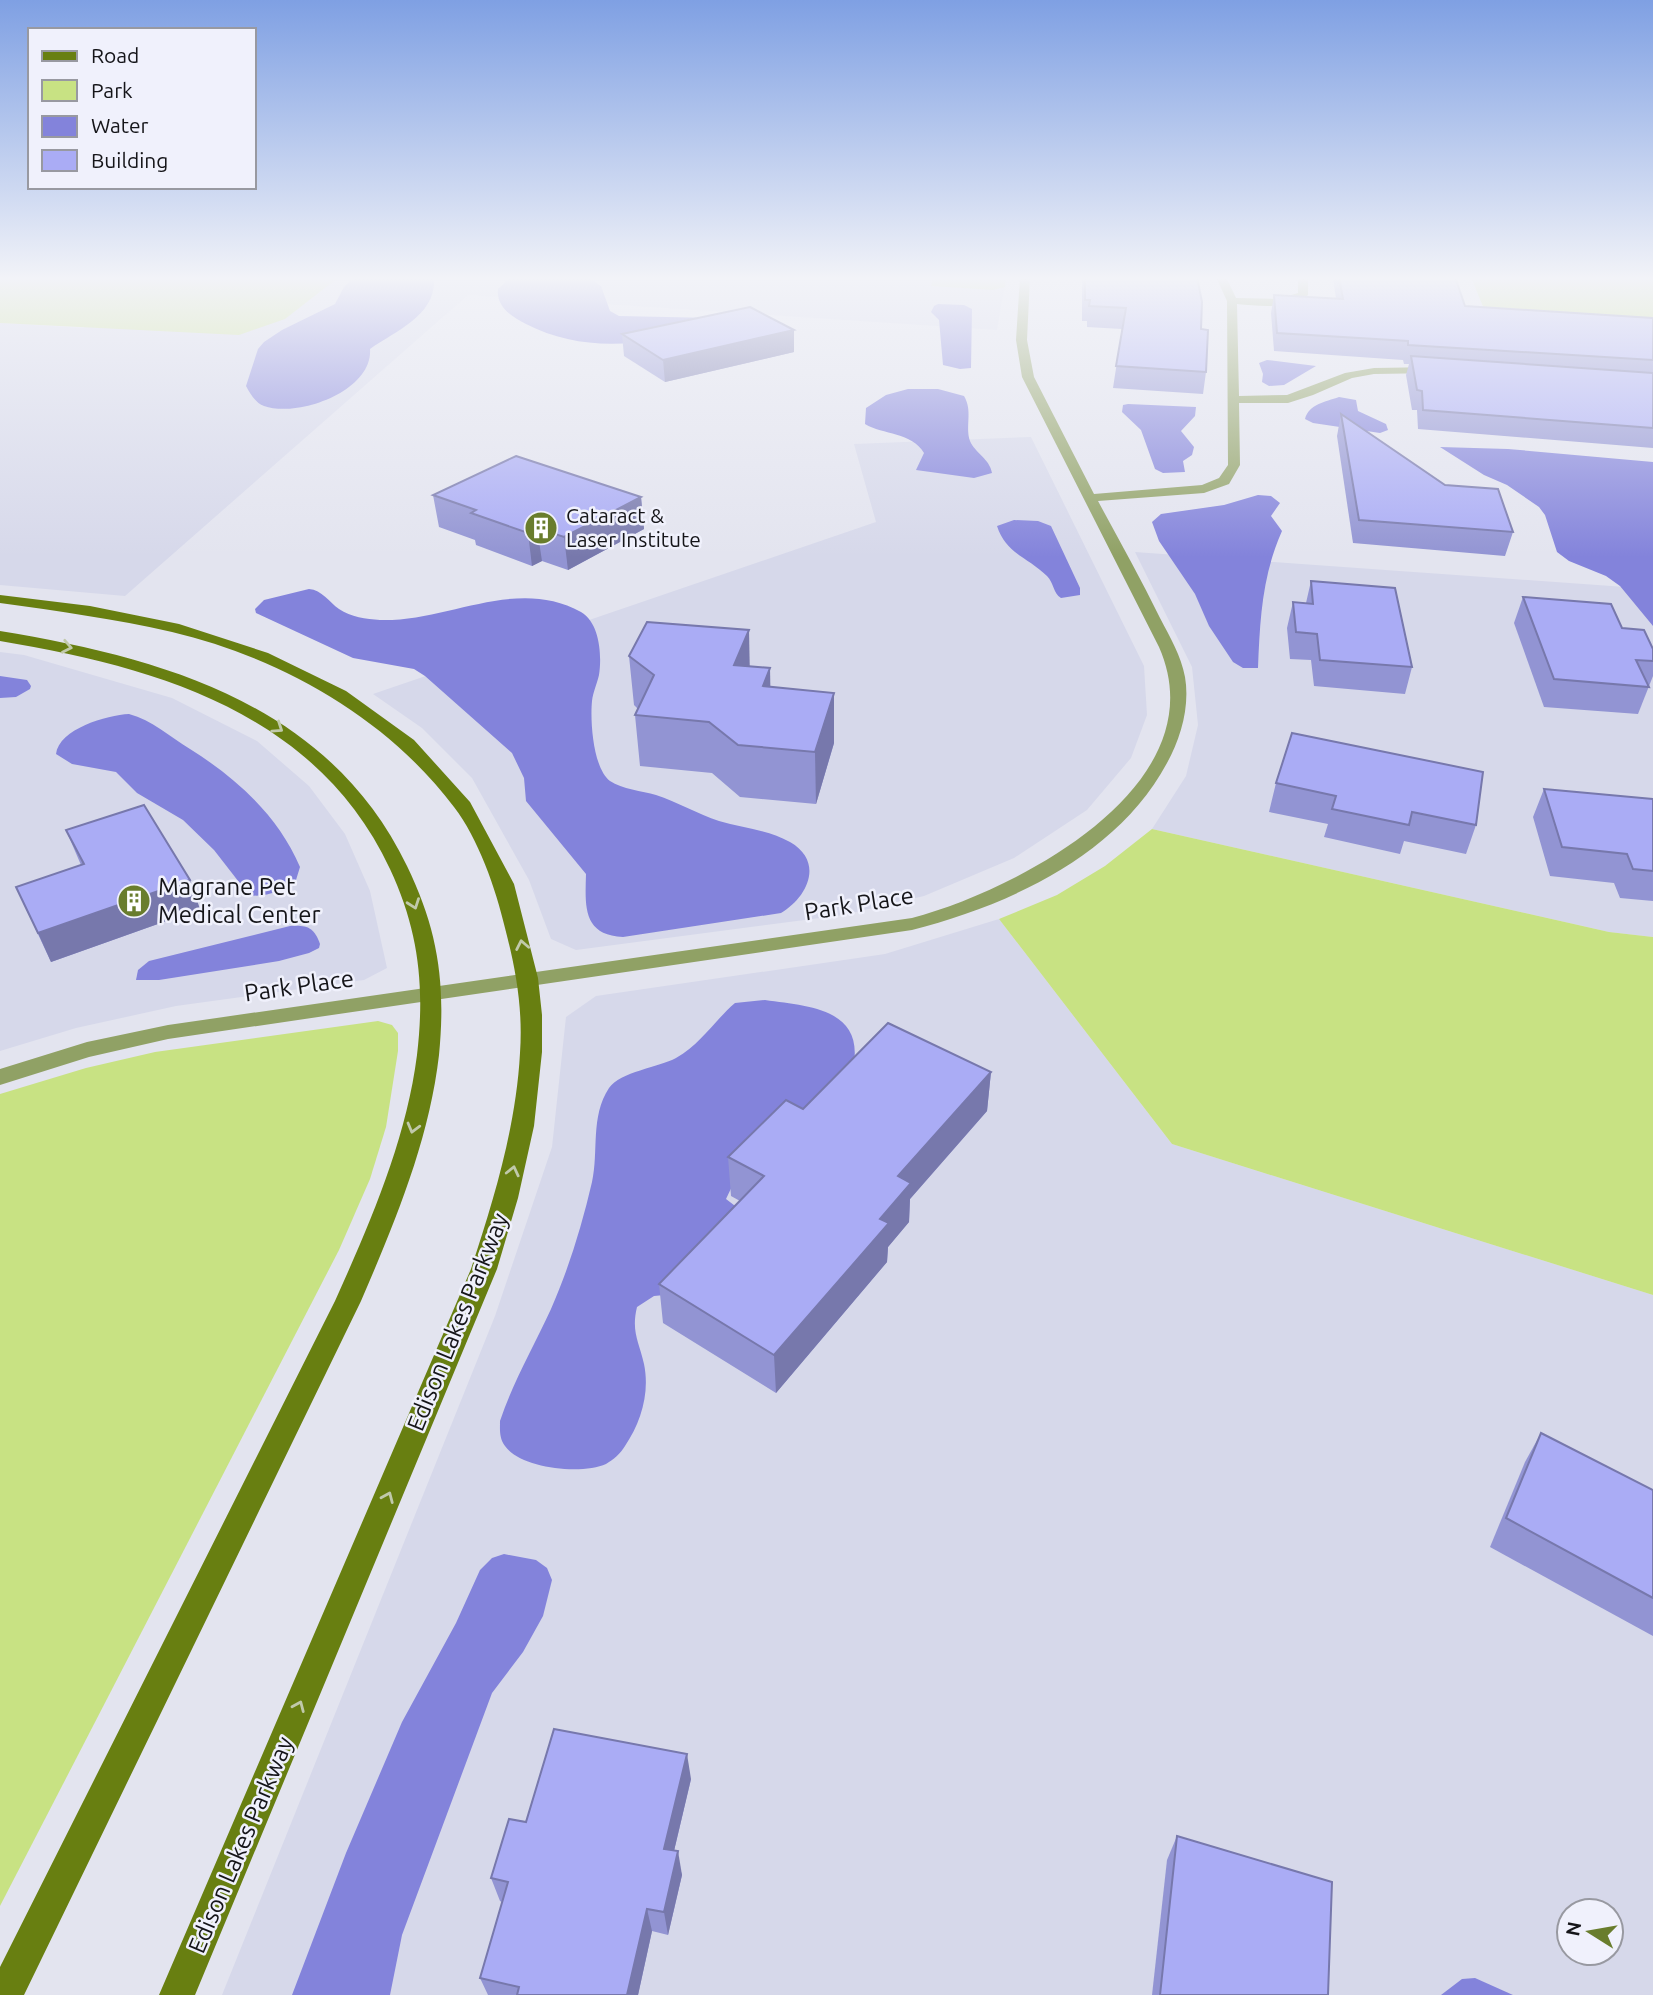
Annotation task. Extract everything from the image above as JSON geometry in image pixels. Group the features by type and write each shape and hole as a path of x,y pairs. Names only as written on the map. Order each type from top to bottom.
{"street":[{"name":"Park Place","path":"0,1077 87,1050 168,1032 912,924 937,918 1040,874 1094,839 1135,798 1159,766 1173,730 1178,700 1177,679 1171,657 1028,378 1027,370"},
{"path":"1089,498 1184,492 1204,489 1223,481 1234,465 1233,370"},
{"path":"1233,400 1288,399 1309,393 1349,375 1374,371 1437,370"},
{"name":"Edison Lakes Parkway","path":"0,599 80,607 198,633 260,654 319,681 379,719 437,771 482,838 498,869 519,927 529,980 531,1034 526,1102 504,1208 484,1269 177,1995"},
{"path":"0,636 75,648 152,667 213,691 262,717 303,745 355,794 398,858 424,930 429,993 428,1052 414,1126 389,1209 348,1301 5,1995"}],"shaded area":[{"path":"0,370 382,370 125,596 0,585"},
{"path":"1031,437 1144,666 1147,715 1131,758 1087,810 1014,858 924,896 843,915 576,950 551,939 529,880 472,778 422,728 373,694 876,522 854,444"},
{"path":"1135,552 1653,589 1653,937 1609,932 1152,829 1186,776 1198,725 1192,667"},
{"path":"0,652 24,655 172,698 257,741 309,786 345,834 370,891 387,968 364,980 176,1006 76,1028 0,1051"},
{"path":"999,919 1172,1144 1653,1295 1653,1995 222,1995 495,1316 552,1147 566,1017 596,996 885,954"}],"green space":[{"path":"1152,829 1609,932 1653,937 1653,1295 1172,1144 999,919 1057,895 1105,866"},
{"path":"378,1021 392,1025 398,1033 398,1051 386,1127 370,1179 339,1250 0,1906 0,1094 86,1068 155,1052"}],"water":[{"path":"251,370 364,370 347,389 331,398 295,408 264,406 258,403 246,386"},
{"path":"1262,370 1309,370 1284,385 1269,386 1262,382"},
{"path":"908,389 938,389 964,396 968,407 970,441 992,473 974,478 916,470 924,453 919,446 905,437 865,424 866,408 886,395"},
{"path":"1339,397 1356,400 1358,411 1386,424 1388,430 1380,433 1313,423 1305,419 1314,407"},
{"path":"1123,405 1196,407 1195,416 1181,431 1194,447 1192,455 1183,461 1185,472 1163,473 1155,469 1141,430 1122,412"},
{"path":"1440,447 1508,449 1653,462 1653,626 1620,586 1606,576 1569,561 1557,552 1545,515 1539,507 1507,485 1484,475"},
{"path":"1258,495 1271,496 1280,503 1271,516 1282,531 1266,581 1258,668 1243,668 1233,662 1209,626 1195,594 1159,541 1152,522 1161,514 1224,505"},
{"path":"1014,520 1038,521 1051,526 1080,588 1080,595 1061,598 1047,576 1006,543 997,526"},
{"path":"309,589 322,594 344,612 375,620 405,619 482,603 532,598 556,602 581,612 596,632 600,650 592,720 596,755 604,775 620,786 656,795 719,821 765,832 790,842 801,850 807,859 809,869 805,889 781,913 623,937 600,931 589,917 586,874 526,801 524,778 512,753 414,669 353,658 256,613 255,609 264,600"},
{"path":"0,676 27,680 30,689 16,697 0,698"},
{"path":"129,714 153,725 207,760 254,799 268,814 291,848 300,867 296,880 274,892 249,895 214,850 183,820 137,793 116,772 72,764 56,754 66,737 85,725"},
{"path":"290,926 301,926 312,931 320,944 319,948 279,961 159,980 136,980 138,970 149,961"},
{"path":"765,1000 814,1008 840,1020 849,1031 854,1045 854,1063 735,1180 726,1199 743,1212 675,1294 654,1296 637,1307 635,1330 646,1375 645,1396 636,1427 621,1451 606,1464 582,1469 552,1468 524,1460 513,1454 503,1443 500,1421 564,1278 592,1182 597,1122 603,1099 614,1082 685,1052 735,1003"},
{"path":"504,1554 536,1560 547,1568 552,1580 543,1616 523,1652 492,1693 402,1935 390,1995 292,1995 346,1853 402,1722 456,1623 480,1570 492,1558"},
{"path":"1475,1978 1513,1995 1441,1995 1462,1979"}],"building":[{"path":"1413,370 1612,370 1653,373 1653,428 1423,410 1422,391 1417,390"},
{"path":"1341,414 1445,485 1498,489 1513,532 1359,520"},
{"path":"516,456 641,497 564,537 537,528 528,533 471,513 476,510 433,495"},
{"path":"1311,581 1395,588 1412,667 1320,660 1317,634 1296,632 1293,602 1313,604"},
{"path":"1523,597 1611,604 1622,628 1644,630 1653,649 1653,661 1636,660 1649,687 1554,679"},
{"path":"647,622 749,630 734,665 770,668 763,686 834,693 815,752 738,745 709,722 635,715 654,675 629,656"},
{"path":"1292,733 1483,772 1476,825 1412,812 1409,825 1332,809 1336,796 1276,783"},
{"path":"1544,789 1653,799 1653,871 1633,869 1627,854 1562,847"},
{"path":"144,805 190,880 38,933 16,887 84,864 66,830"},
{"path":"888,1023 991,1072 898,1176 911,1183 880,1219 889,1223 774,1355 659,1284 764,1176 728,1157 786,1100 803,1109"},
{"path":"1541,1433 1653,1490 1653,1598 1506,1518"},
{"path":"554,1729 687,1754 664,1849 678,1851 664,1912 647,1909 627,1995 517,1995 519,1987 480,1978 508,1882 491,1878 509,1819 526,1822"},
{"path":"1177,1836 1332,1882 1328,1995 1160,1995"}],"place":[{"name":"Cataract & Laser Institute","path":"541,528"},
{"name":"Magrane Pet Medical Center","path":"134,901"}]}
